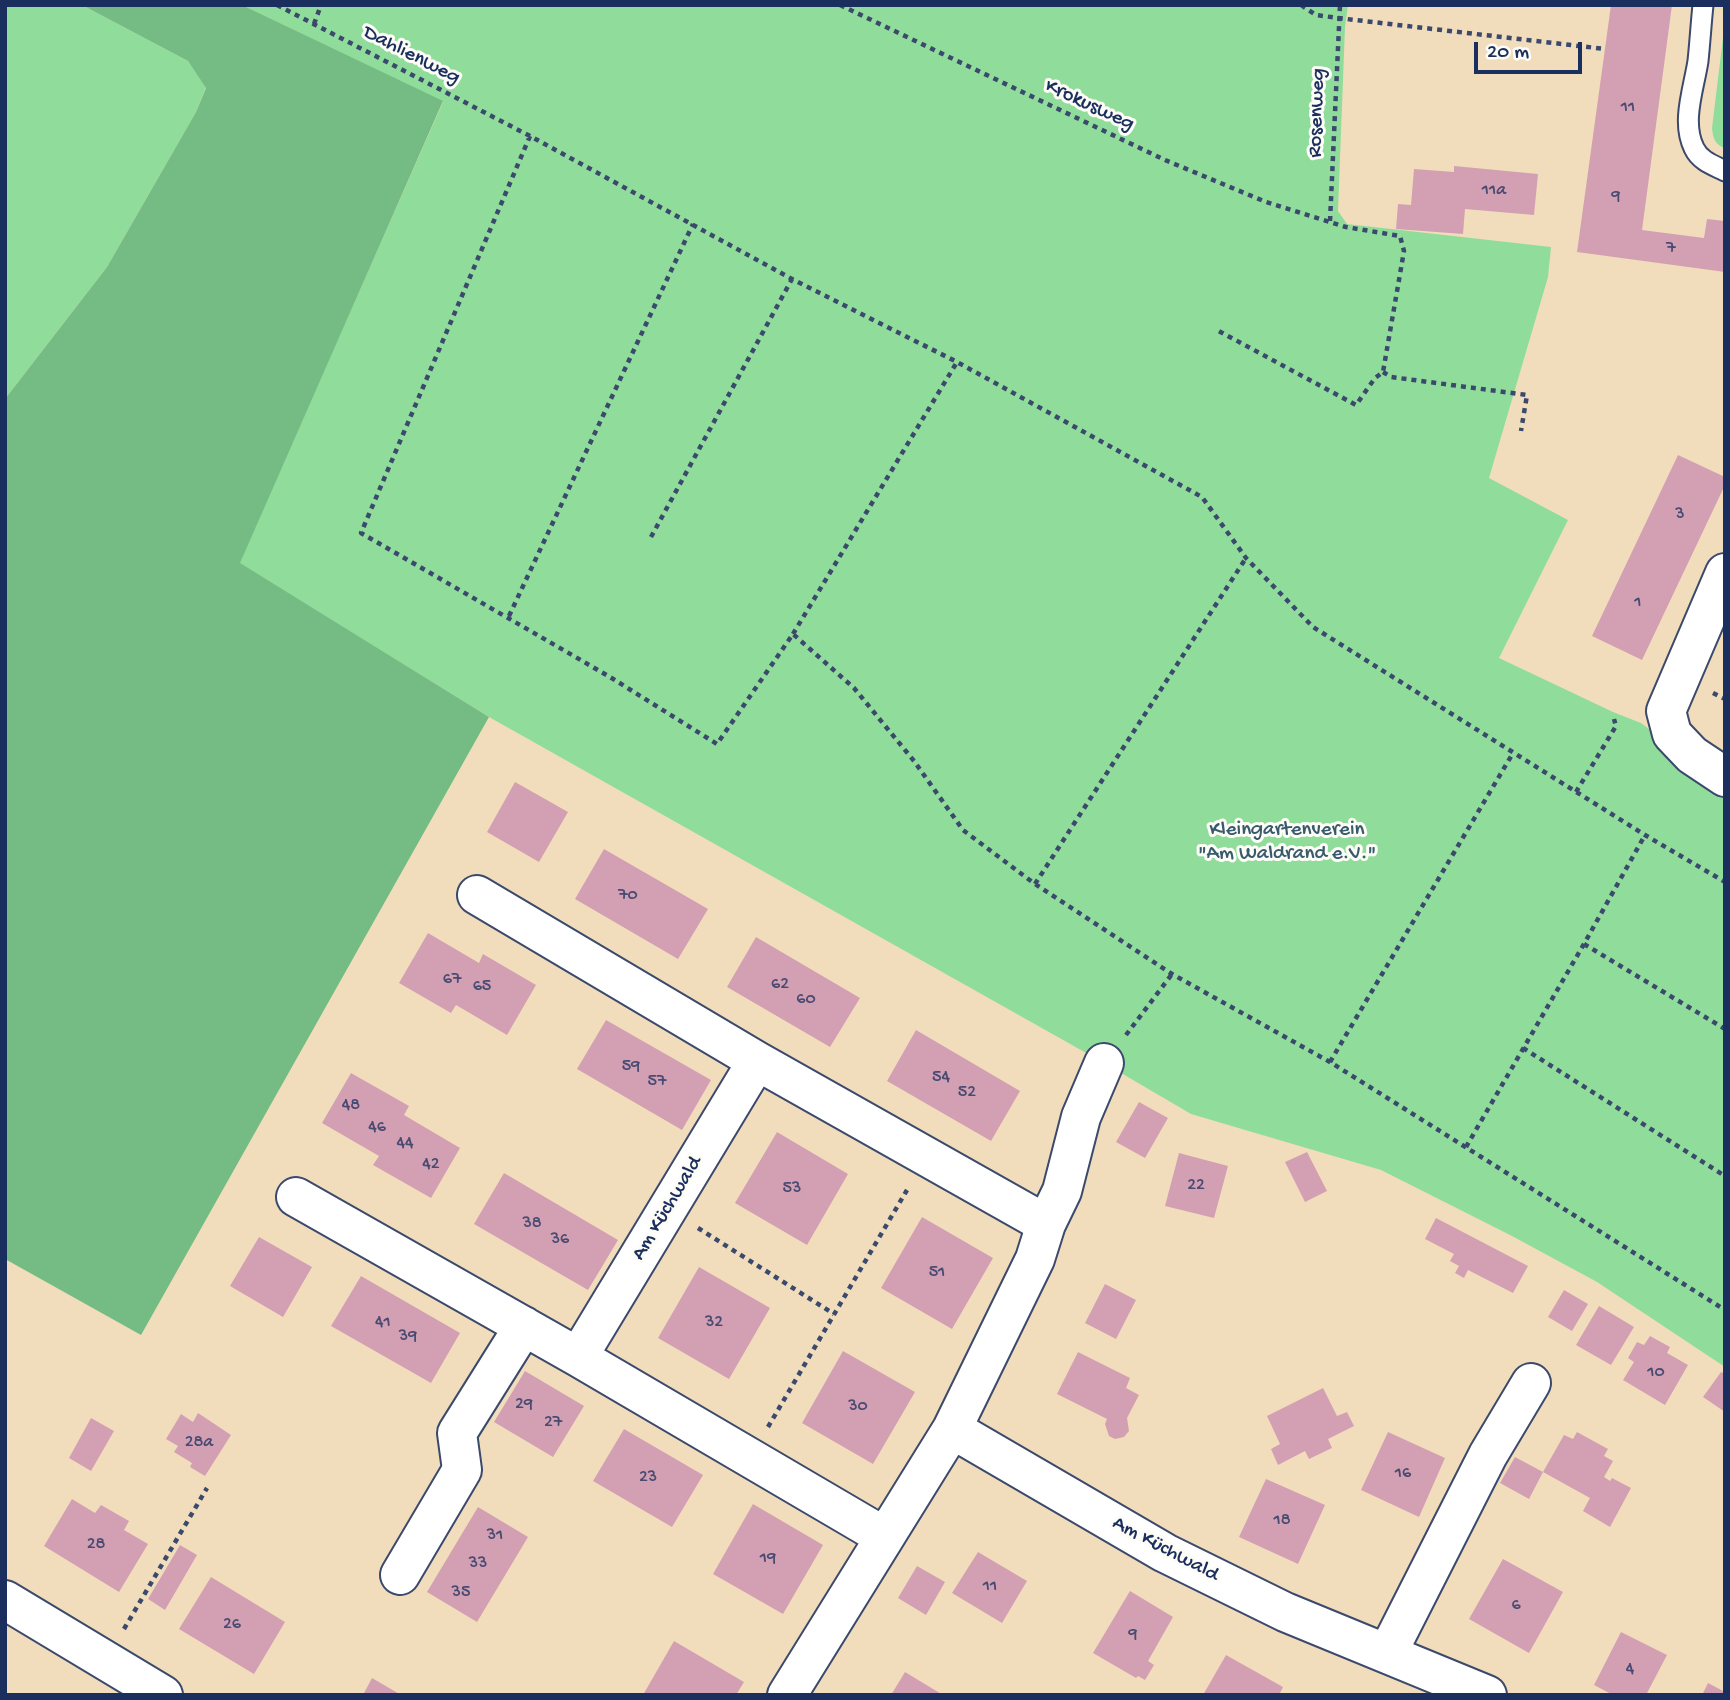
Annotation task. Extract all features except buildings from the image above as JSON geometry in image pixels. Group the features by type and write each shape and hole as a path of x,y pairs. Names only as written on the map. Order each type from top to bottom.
{"street":[{"path":"1725,573 1666,711 1672,734 1692,755 1725,777"},
{"path":"477,895 757,1061 1046,1224"},
{"name":"Am Küchwald","path":"578,1357 757,1061"},
{"path":"787,1695 952,1429 1035,1259 1046,1224 1062,1191 1081,1117 1104,1063"},
{"path":"296,1197 578,1357 885,1537"},
{"path":"400,1575 462,1470 457,1433 524,1326"},
{"path":"1388,1652 1488,1455 1531,1383"},
{"name":"Am Küchwald","path":"952,1429 1165,1553 1285,1612 1388,1652 1487,1695"},
{"path":"5,1600 163,1695"}],"lane":[{"path":"1703,5 1689,127 1695,150 1704,161 1725,171"}],"path":[{"name":"Dahlienweg","path":"277,5 530,136 792,279 957,362 1202,497 1246,558 1313,627 1645,835 1725,882"},
{"path":"314,24 321,5"},
{"name":"Krokusweg","path":"840,5 1165,160 1266,202 1346,227 1400,236 1404,251 1382,372"},
{"path":"1301,5 1316,15 1605,49"},
{"name":"Rosenweg","path":"1330,222 1340,5"},
{"path":"530,136 361,533 509,616 717,744 793,634 957,362"},
{"path":"509,616 694,224"},
{"path":"651,537 792,279"},
{"path":"1214,329 1356,405 1382,372 1391,377 1527,395 1521,431"},
{"path":"1035,884 1246,558"},
{"path":"793,634 855,688 915,761 964,830 1035,884 1172,974 1330,1062 1725,1310"},
{"path":"1576,792 1616,726 1614,719"},
{"path":"1330,1062 1513,753"},
{"path":"1466,1147 1645,835"},
{"path":"1584,944 1725,1029"},
{"path":"1104,1063 1172,974"},
{"path":"1522,1048 1725,1176"},
{"path":"750,1457 913,1181"},
{"path":"705,1232 834,1314"},
{"path":"143,1595 206,1488"}],"green space":[{"path":"5,5 82,5 188,61 206,87 196,112 107,267 5,399"},
{"path":"82,5 242,5 443,101 240,563 489,717 141,1335 5,1259 5,399 107,267 196,112 206,88 188,61"},
{"name":"Kleingartenverein \"Am Waldrand e.V.\"","path":"242,5 1348,5 1338,211 1347,224 1551,247 1548,277 1489,478 1568,520 1499,658 1641,723 1725,786 1725,1367 1597,1282 1381,1170 1191,1114 489,717 239,563 443,102"},
{"path":"1725,21 1725,148 1715,141 1712,128"}]}
